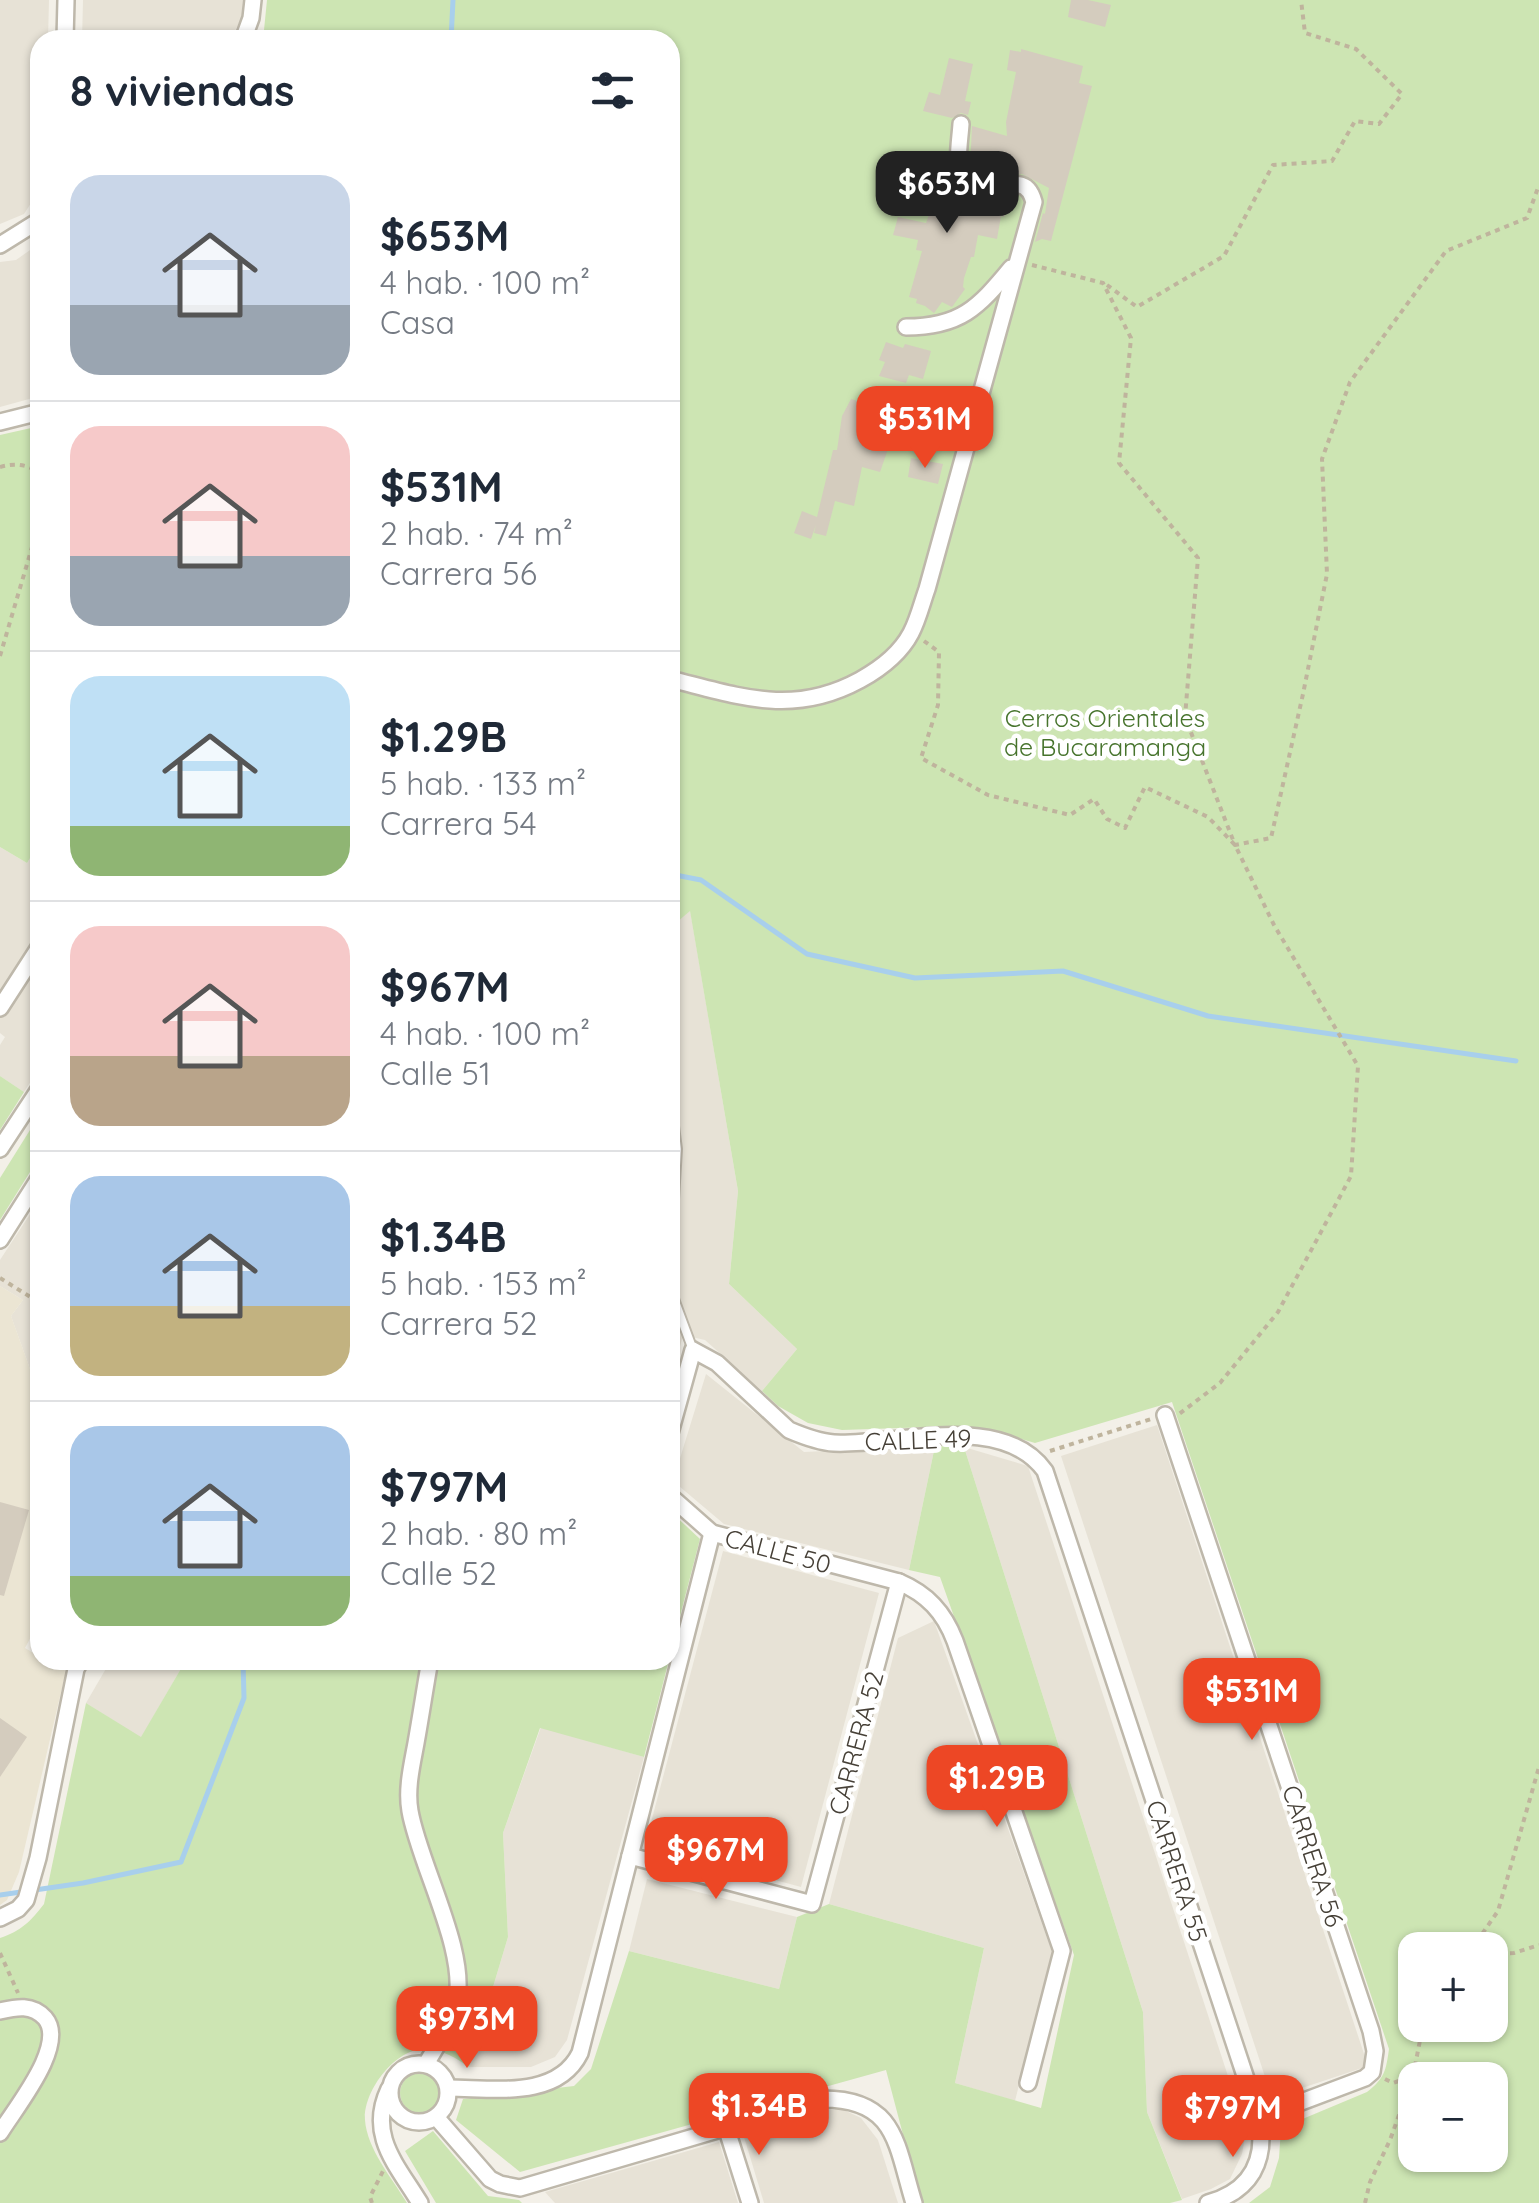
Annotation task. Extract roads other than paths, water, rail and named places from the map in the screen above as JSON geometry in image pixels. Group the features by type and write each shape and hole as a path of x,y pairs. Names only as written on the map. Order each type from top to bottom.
{"street":[{"path":"66,0 66,30"},
{"path":"247,30 253,0"},
{"path":"680,682 765,701 804,700 848,686 877,670 897,653 912,632 1032,209 1033,196 1021,185 1012,184 985,196 965,189 958,166 961,124"},
{"path":"0,245 30,227"},
{"path":"906,327 948,324 981,302 1016,261"},
{"path":"0,422 30,414"},
{"path":"0,1008 30,962"},
{"path":"0,1148 30,1103"},
{"path":"0,1240 30,1193"},
{"path":"680,1399 694,1350"},
{"name":"CALLE 49","path":"694,1350 717,1363 789,1430 819,1441 979,1437 1004,1442 1032,1456"},
{"name":"CARRERA 56","path":"1166,1415 1375,2051 1372,2072 1365,2078 1259,2118"},
{"name":"CARRERA 55","path":"1032,1456 1045,1471 1259,2118"},
{"name":"CALLE 50","path":"680,1505 712,1533 899,1582"},
{"path":"680,1659 712,1533"},
{"path":"899,1582 930,1600 950,1626 1062,1951 1028,2083"},
{"name":"CARRERA 52","path":"630,1856 812,1904 899,1582"},
{"path":"0,1918 26,1900 33,1878 76,1670"},
{"path":"426,2064 456,2004 459,1977 410,1810 412,1768 428,1670"},
{"path":"449,2088 532,2087 552,2082 574,2066 677,1670"},
{"path":"0,2010 24,2006 40,2013 49,2024 52,2040 47,2058 0,2133"},
{"path":"391,2084 392,2105 406,2119 422,2122 436,2117 446,2106 449,2088 440,2072 426,2064 412,2064 396,2075 391,2084 382,2108 381,2134 420,2203"},
{"path":"436,2117 490,2179 520,2188 823,2099 855,2101 872,2108 886,2121 914,2203"},
{"path":"1208,2203 1251,2178 1262,2136 1259,2118"},
{"path":"390,2155 396,2130 406,2119"},
{"path":"726,2127 750,2203"},
{"path":"520,2188 535,2203"}],"lane":[{"path":"680,1314 694,1350"}],"waterway":[{"path":"452,30 453,0"},
{"path":"680,876 701,880 807,954 915,978 1063,971 1208,1016 1516,1061"},
{"path":"0,1895 83,1883 181,1862 244,1698 243,1670"}],"park label":[{"name":"Cerros Orientales de Bucaramanga","path":"1105,732"}]}
